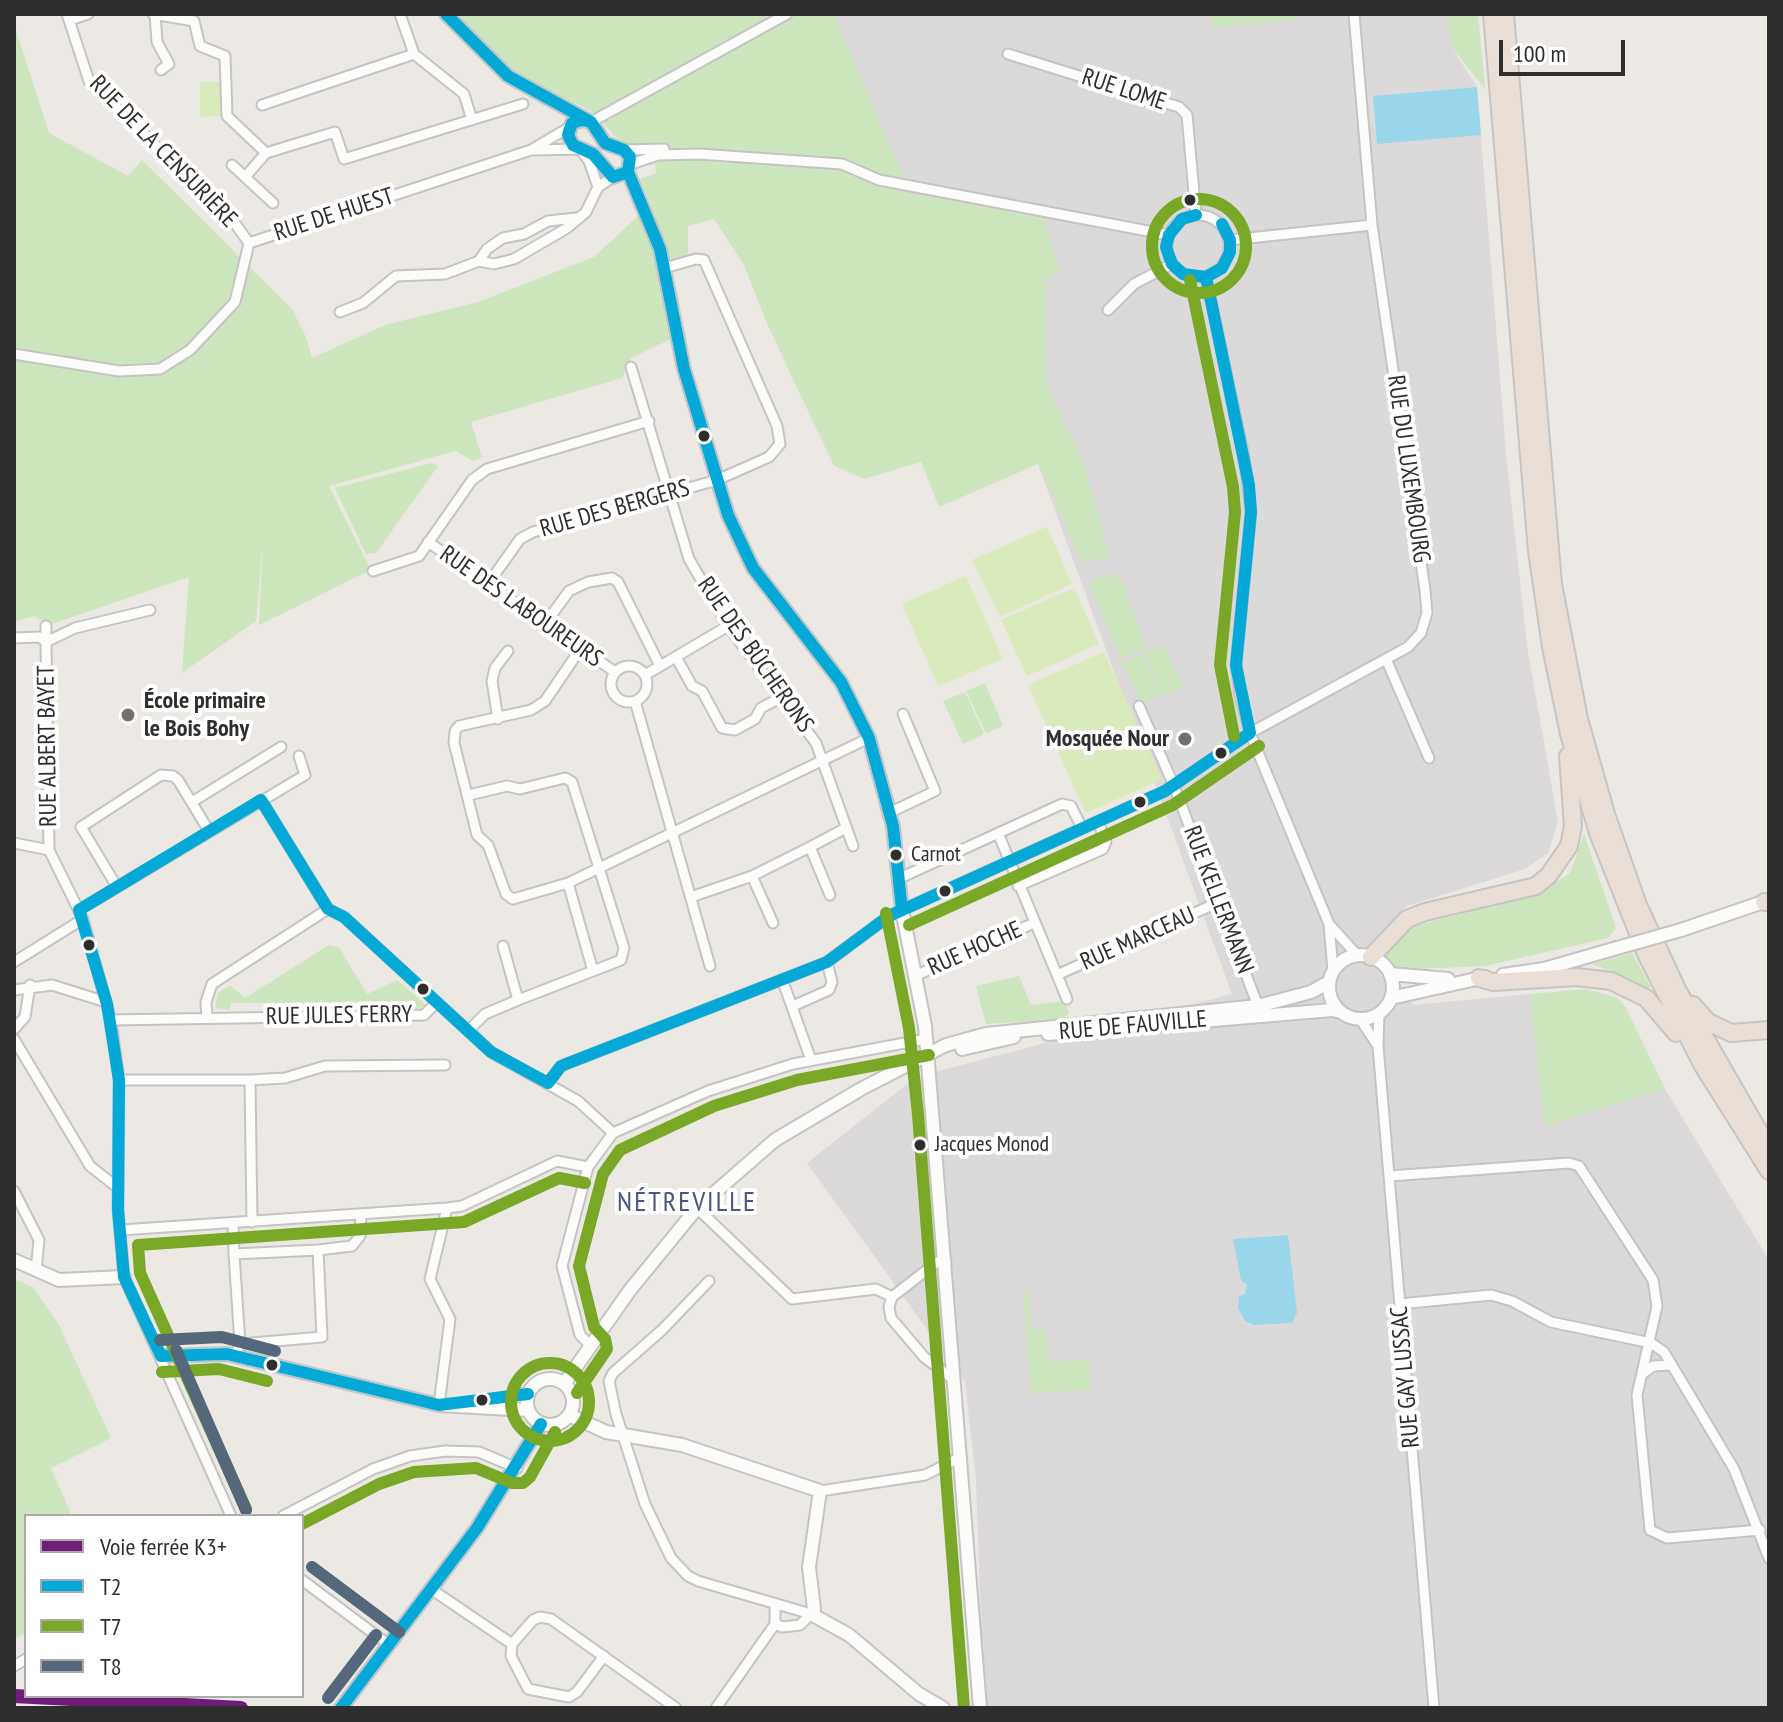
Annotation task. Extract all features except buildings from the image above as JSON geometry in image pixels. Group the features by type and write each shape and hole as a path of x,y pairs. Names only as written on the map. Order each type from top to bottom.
{"highway":[{"path":"1492,14 1537,551 1551,647 1569,734 1598,833 1653,969 1703,1066 1769,1171"},
{"path":"1505,14 1544,501 1564,652 1606,814 1638,905 1661,956 1720,1067 1769,1149"},
{"path":"1364,956 1407,919 1536,886 1560,864 1573,826 1568,768 1569,734"},
{"path":"1661,956 1708,1022 1731,1033 1769,1030"},
{"path":"1479,978 1493,982 1577,977 1622,984 1660,1011 1703,1066"}],"street":[{"path":"69,17 88,14"},
{"path":"161,70 169,64 157,42 154,14 197,18 200,46 225,56 227,116 266,153"},
{"path":"400,14 414,54 464,94 472,120"},
{"path":"446,14 508,76 591,122 605,143 624,150 675,150 699,154"},
{"path":"568,128 582,120 591,122 787,14"},
{"name":"RUE DU LUXEMBOURG","path":"548,1083 561,1066 827,962 889,916 1174,786 1250,733 1408,647 1421,633 1427,613 1372,225 1354,14"},
{"name":"RUE DE LA CENSURIÈRE","path":"69,17 89,81 231,218 249,243"},
{"path":"262,105 414,54"},
{"name":"RUE LOME","path":"1008,54 1179,107 1187,115 1196,215"},
{"path":"549,100 567,119 571,142 589,161 598,187"},
{"path":"245,177 266,153 335,132 344,159 523,104"},
{"name":"RUE DE HUEST","path":"14,354 119,371 160,369 199,343 235,302 249,243 531,150 568,128"},
{"path":"580,149 593,154 613,177"},
{"name":"RUE DE HUEST","path":"531,150 580,149"},
{"path":"624,150 655,232 684,369 728,515 753,568 841,682 869,738 889,813 902,910 917,975 926,1039 980,1708"},
{"path":"340,312 363,303 396,276 445,274 479,261 494,264 514,259 530,247 556,237 586,212 598,187 658,155 699,154 842,164 879,180 1169,235"},
{"path":"232,165 273,203"},
{"path":"1196,215 1222,224 1230,240 1230,252 1222,268 1206,277 1183,274 1172,264 1166,247 1169,235 1182,219 1196,215"},
{"path":"479,261 487,249 503,238 524,234 548,221 576,218"},
{"path":"1230,240 1372,225"},
{"name":"RUE DES BERGERS","path":"488,584 520,539 533,532 717,480 769,457 780,444 777,426 704,260 696,259 664,268"},
{"path":"1108,310 1134,284 1172,264"},
{"path":"1206,277 1249,485 1251,512 1236,665 1250,733 1329,924 1331,999 1341,1012 1360,1019 1379,1013 1391,998 1479,978 1544,969 1681,930 1767,901"},
{"name":"RUE DES BÛCHERONS","path":"631,367 689,559 728,626 807,728 824,759 853,846"},
{"path":"373,571 414,560 472,480 487,469 649,421"},
{"name":"RUE DES LABOUREURS","path":"428,542 615,672"},
{"path":"545,624 569,591 588,582 612,578 618,582 660,666"},
{"name":"RUE ALBERT BAYET","path":"46,642 75,628 150,610"},
{"name":"RUE ALBERT BAYET","path":"46,626 49,850"},
{"path":"635,701 646,690 645,675 728,626"},
{"name":"RUE ALBERT BAYET","path":"14,638 40,637 46,642"},
{"path":"581,648 545,701 531,710 459,726 455,731 454,743 477,835 488,845 506,894 513,899 568,883 869,738"},
{"path":"498,719 492,681 495,668 508,651"},
{"path":"676,657 692,686 702,691 722,728 735,730 755,719 761,708 782,697"},
{"path":"1386,659 1429,758"},
{"name":"RUE DES LABOUREURS","path":"645,675 631,666 615,672 611,683 614,694 624,701 635,701 710,966"},
{"name":"RUE KELLERMANN","path":"1139,706 1174,786 1258,1006"},
{"path":"889,813 935,791 903,714"},
{"path":"192,802 281,747"},
{"path":"14,962 117,887 305,775 299,756"},
{"path":"117,887 83,836 82,823 167,774 178,780 209,831"},
{"path":"468,1031 485,1014 621,960 625,954 601,866 593,855 572,782 565,778 520,789 507,786 469,795"},
{"path":"261,800 328,909 344,917 437,1002"},
{"path":"900,878 1067,804 1082,828"},
{"path":"1018,886 1103,849 1106,842 1098,822"},
{"path":"691,897 752,876 846,828"},
{"path":"998,833 1067,999"},
{"path":"14,843 49,850 81,915 111,1020 119,1080 118,1188 124,1277 230,1514"},
{"path":"810,847 830,895"},
{"path":"752,876 773,923"},
{"path":"568,883 593,971"},
{"name":"RUE MARCEAU","path":"1057,975 1219,902"},
{"path":"207,1018 206,1002 212,984 328,909"},
{"name":"RUE HOCHE","path":"917,975 1034,923"},
{"path":"1329,924 1364,956 1390,974 1423,979 1479,978"},
{"path":"503,946 518,1000"},
{"path":"1331,977 1339,963 1364,956"},
{"path":"793,1006 829,990 832,982 827,962"},
{"path":"1390,974 1391,998"},
{"name":"RUE DE FAUVILLE","path":"564,1384 630,1290 697,1208 775,1140 861,1089 950,1044 1021,1028 1258,1006 1311,992 1331,977"},
{"path":"782,979 811,1060"},
{"path":"14,990 30,985 67,987 106,1002"},
{"path":"14,1029 25,1017 30,985"},
{"name":"RUE JULES FERRY","path":"111,1020 424,1015 437,1002 491,1052 578,1101 613,1133"},
{"name":"RUE DE FAUVILLE","path":"927,1055 1019,1036 1332,1010 1341,1012"},
{"name":"RUE GAY LUSSAC","path":"1379,1013 1378,1046 1434,1708"},
{"name":"RUE GAY LUSSAC","path":"1360,1019 1378,1046"},
{"path":"14,1039 90,1166 118,1188"},
{"path":"591,1346 580,1335 562,1266 588,1167 613,1133 708,1091 811,1060 926,1039"},
{"path":"119,1080 250,1080 285,1078 325,1066 445,1065"},
{"path":"250,1080 252,1222"},
{"path":"121,1230 462,1206 557,1161 588,1167"},
{"path":"1389,1176 1569,1163 1579,1166 1653,1280 1657,1306 1637,1395 1650,1530 1667,1538 1760,1530"},
{"path":"14,1191 39,1240 36,1271"},
{"path":"439,1405 450,1319 430,1279 447,1208"},
{"path":"697,1208 792,1299 876,1289 892,1297"},
{"path":"234,1254 352,1246 360,1236 361,1214"},
{"path":"233,1223 237,1350"},
{"path":"161,1356 237,1350 322,1337 318,1250"},
{"path":"14,1260 59,1280 124,1277"},
{"path":"946,1262 937,1262 892,1297 889,1307 891,1318 924,1357 954,1380"},
{"path":"709,1281 662,1330 613,1373 609,1381 622,1436 645,1504 671,1558 698,1581 811,1614 849,1635 919,1694 943,1708"},
{"path":"1400,1304 1491,1295 1512,1301 1551,1322 1651,1343 1664,1352 1734,1469 1769,1558"},
{"path":"237,1350 439,1405 528,1410"},
{"path":"1642,1374 1653,1366 1671,1365"},
{"path":"549,1379 564,1384 573,1399 569,1415 557,1424 541,1424 528,1410 528,1394 533,1386 549,1379"},
{"path":"453,1406 528,1394"},
{"path":"569,1415 622,1436 682,1445 820,1491 925,1475 961,1457"},
{"path":"341,1708 517,1468 541,1424"},
{"path":"287,1514 373,1469 410,1456 445,1451 479,1452 517,1468"},
{"path":"775,1624 791,1628 800,1625 814,1609 809,1567 820,1491"},
{"path":"304,1581 389,1645"},
{"path":"431,1589 512,1644"},
{"path":"719,1707 775,1624 775,1604"},
{"path":"604,1656 577,1692 569,1697 528,1689 511,1656 512,1644 540,1617 551,1619 604,1656 676,1708"}],"shaded area":[{"path":"834,14 1447,14 1452,48 1477,87 1506,453 1527,646 1558,822 1548,853 1525,869 1407,906 1374,939 1413,1005 1530,994 1544,1126 1665,1089 1769,1260 1769,1708 984,1708 976,1480 965,1382 807,1163 916,1077 1232,994 1038,464 1083,461 1047,385 1043,218 910,193"}],"green space":[{"path":"456,14 834,14 910,193 1043,218 1060,271 1045,279 1047,385 1083,461 1110,557 1082,563 1038,464 939,507 921,462 864,479 834,466 768,326 744,265 714,219 688,226 688,254 672,266 662,268 671,339 631,358 622,378 471,422 482,458 473,461 456,451 329,486 371,570 259,625 263,541 256,621 182,673 189,577 46,626 35,616 14,622 14,24 49,133 128,176 142,160 292,309 312,358 385,325 478,302 594,257 651,204 640,179 656,173 653,145 637,148 616,137 595,114 576,103 562,102 528,83 500,62"},
{"path":"1211,14 1298,14 1299,20 1212,28"},
{"path":"1447,14 1478,14 1485,89 1452,48"},
{"path":"200,82 221,82 221,116 200,117"},
{"path":"432,463 438,466 376,553 366,554 335,488"},
{"path":"1047,527 1072,584 1000,617 972,560"},
{"path":"1105,573 1122,580 1147,648 1121,658 1089,584"},
{"path":"966,576 1003,659 938,686 902,604"},
{"path":"1074,588 1099,644 1027,676 1001,620"},
{"path":"1164,645 1183,687 1163,695 1144,653"},
{"path":"1104,652 1162,779 1086,813 1028,685"},
{"path":"1142,654 1161,695 1142,703 1122,663"},
{"path":"985,683 1003,726 986,733 966,691"},
{"path":"965,692 984,734 963,744 943,701"},
{"path":"1584,834 1616,928 1608,938 1485,966 1392,970 1384,956 1414,926 1537,895 1570,873"},
{"path":"329,945 339,947 367,994 397,980 426,1005 415,1010 414,1002 230,1003 230,1010 215,1008 218,993 230,985 245,998"},
{"path":"1632,953 1651,987 1645,990 1630,979 1592,964"},
{"path":"1019,976 1031,1005 1065,1001 1069,1013 1064,1019 986,1024 976,986"},
{"path":"1586,989 1618,998 1626,1008 1665,1089 1544,1126 1530,994"},
{"path":"931,1195 936,1249 928,1260 924,1257 924,1206"},
{"path":"14,1279 33,1287 59,1325 111,1438 51,1468 71,1514 24,1514 24,1633 14,1639"},
{"path":"1023,1292 1029,1292 1032,1330 1046,1330 1049,1362 1089,1359 1091,1389 1031,1394"}],"water":[{"path":"1477,87 1481,135 1377,144 1373,96"},
{"path":"1288,1235 1297,1313 1292,1323 1254,1325 1245,1321 1238,1308 1239,1296 1245,1294 1247,1285 1241,1280 1233,1239"}],"rail line":[{"name":"K3+","path":"14,1696 24,1697"},
{"name":"K3+","path":"52,1698 241,1708"}],"transit line":[{"name":"T2","path":"446,14 508,76 591,122"},
{"name":"T2","path":"582,120 591,122 605,143 624,150 630,157 628,172 613,177 593,154 573,145 568,135 572,123 582,120"},
{"name":"T2","path":"628,172 660,249 684,369 728,515 753,568 841,682 869,738 893,826 902,910"},
{"name":"T7","path":"1199,199 1217,202 1232,213 1243,228 1246,246 1243,264 1232,279 1217,290 1199,293 1181,290 1166,279 1155,264 1152,246 1155,228 1166,213 1181,202 1199,199"},
{"name":"T2","path":"1196,215 1182,219 1169,235 1166,247 1172,264 1183,274 1206,277 1222,268 1230,252 1230,240 1222,224"},
{"name":"T2","path":"1206,277 1249,485 1251,512 1236,665 1250,733"},
{"name":"T7","path":"1190,280 1233,487 1235,512 1220,665 1234,736"},
{"name":"T2","path":"548,1083 561,1066 827,962 889,916 1165,791 1250,733"},
{"name":"T7","path":"909,925 1173,805 1259,746"},
{"name":"T2","path":"261,800 328,909 344,917 491,1052 548,1083"},
{"name":"T2","path":"79,910 261,800"},
{"name":"T2","path":"79,910 107,1004 119,1080 118,1210 124,1277 161,1356"},
{"name":"T7","path":"886,913 909,1028 918,1115 964,1708"},
{"name":"T7","path":"577,1393 607,1349 605,1339 594,1327 579,1266 603,1174 620,1150 714,1106 797,1080 929,1055"},
{"name":"T7","path":"246,1509 140,1273 138,1245 464,1222 559,1178 585,1183"},
{"name":"T8","path":"160,1340 222,1337 275,1351"},
{"name":"T8","path":"176,1350 246,1510"},
{"name":"T2","path":"161,1356 227,1354 439,1405 528,1394"},
{"name":"T7","path":"550,1363 565,1366 582,1380 589,1402 586,1417 572,1434 550,1441 535,1438 518,1424 511,1402 514,1387 528,1370 550,1363"},
{"name":"T7","path":"162,1372 219,1369 267,1381"},
{"name":"T2","path":"341,1708 477,1528 541,1424"},
{"name":"T7","path":"304,1523 379,1484 414,1472 476,1468 512,1483 523,1483 530,1477 555,1432"},
{"name":"T8","path":"312,1567 399,1632"},
{"name":"T8","path":"328,1698 376,1635"}],"place":[{"name":"École primaire le Bois Bohy","path":"128,715"},
{"name":"Mosquée Nour","path":"1185,739"},
{"name":"Carnot","path":"896,855"},
{"name":"Jacques Monod","path":"920,1145"}],"district":[{"name":"NÉTREVILLE","path":"687,1203"}]}
